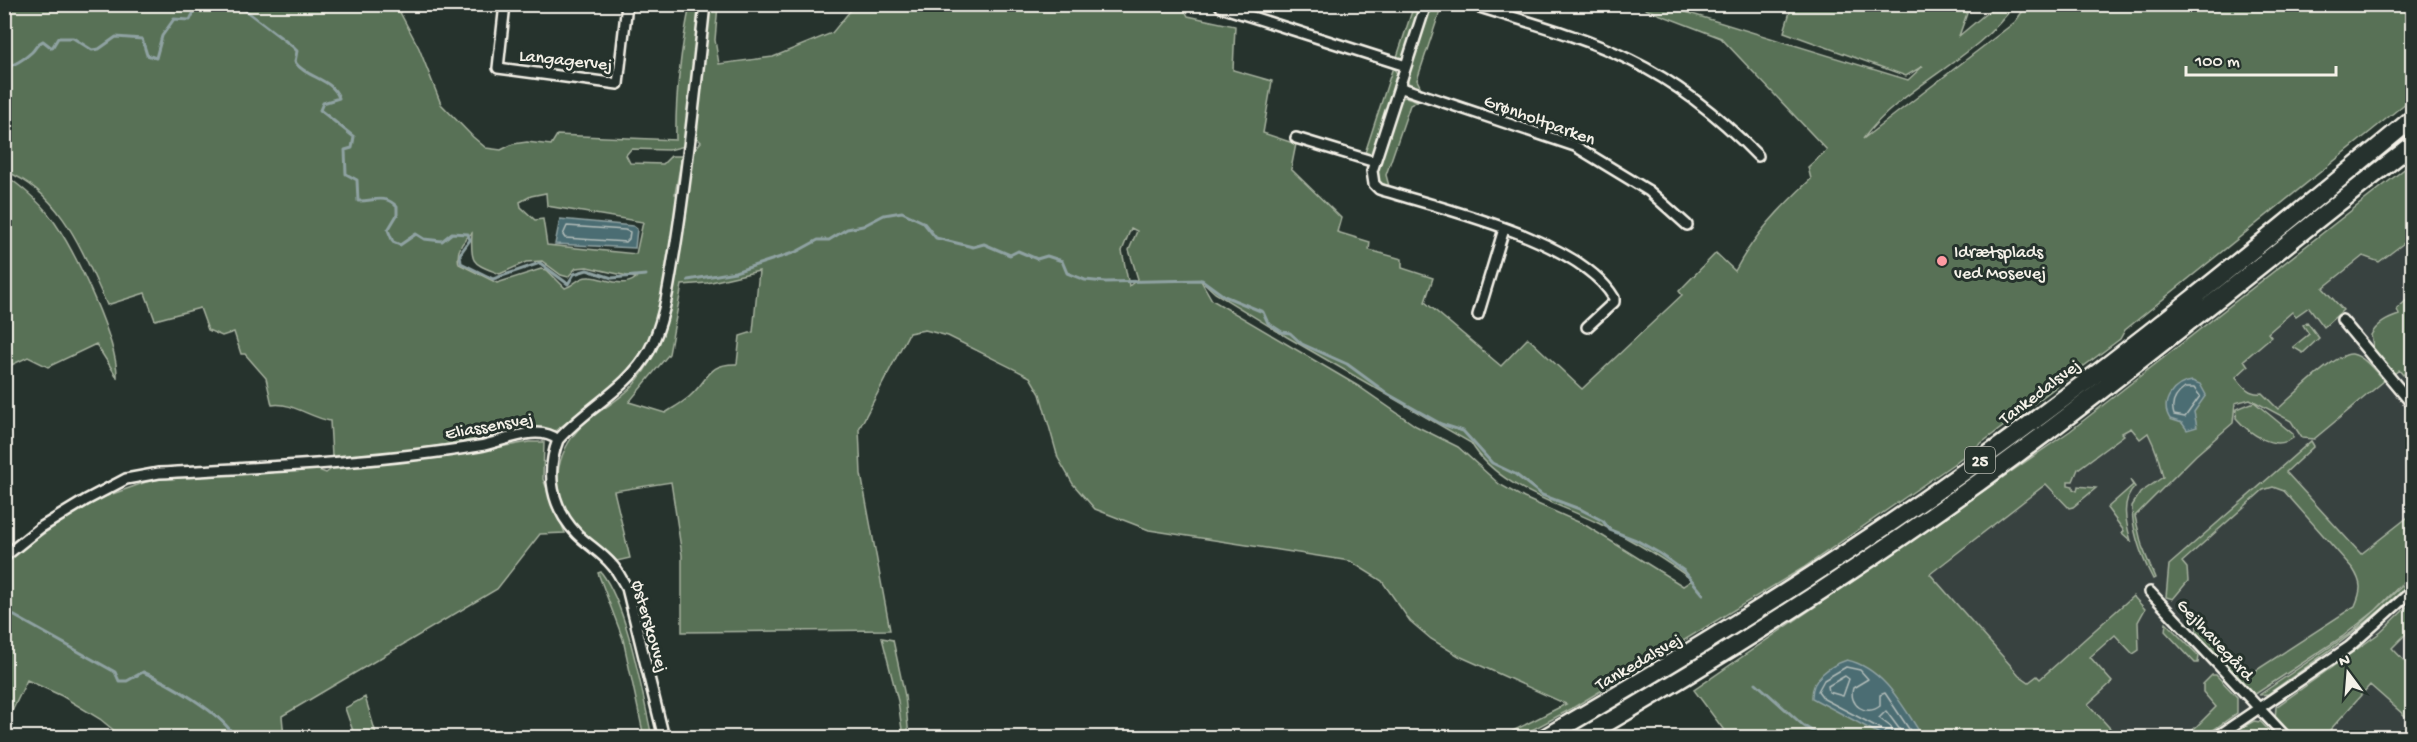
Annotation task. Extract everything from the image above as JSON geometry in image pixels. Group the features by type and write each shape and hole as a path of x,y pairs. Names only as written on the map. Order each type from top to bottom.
{"highway":[{"name":"Tankedalsvej","path":"1544,738 1701,647 1861,543 1962,473 2076,389 2412,119"},
{"name":"Tankedalsvej","path":"1581,738 1756,633 1900,538 2006,463 2412,145"}],"street":[{"name":"Langagervej","path":"505,4 498,68 618,84 627,4"},
{"name":"Eliassensvej","path":"4,557 40,528 126,479 159,473 392,456 481,446 545,433 558,440 573,423 631,377 650,350 667,298 705,4"},
{"path":"1426,4 1375,162 1371,176 1374,184 1379,189 1504,229 1555,249 1585,268 1611,292 1614,302 1587,327"},
{"path":"1470,4 1594,45 1631,60 1702,105 1732,129 1758,156"},
{"path":"1221,7 1406,66"},
{"name":"Grønholtparken","path":"1399,87 1575,146 1649,191 1687,225"},
{"path":"1296,138 1375,162"},
{"path":"1478,315 1504,229"},
{"path":"2342,320 2412,404"},
{"name":"Østerskovvej","path":"558,440 553,454 551,473 552,490 558,507 577,534 614,566 627,588 664,738"},
{"path":"2215,738 2349,647 2412,591"},
{"name":"Gejlhavegård","path":"2150,592 2287,738"}],"shaded area":[{"path":"2412,191 2412,737 2043,737 1930,575 2216,352"}],"green space":[{"path":"4,5 396,5 419,48 441,104 486,148 501,150 513,144 527,142 551,145 557,135 676,140 681,55 690,5 700,5 685,146 669,150 631,149 626,155 630,163 663,164 671,156 682,156 675,194 687,197 694,150 701,142 695,132 709,5 718,5 715,40 719,64 773,57 832,33 855,5 1182,5 1188,16 1235,26 1233,70 1272,81 1263,133 1296,144 1291,169 1341,218 1337,232 1370,242 1369,250 1402,259 1402,268 1433,278 1425,302 1501,366 1528,338 1582,389 1682,295 1679,291 1716,253 1735,271 1769,222 1811,179 1808,167 1827,150 1721,38 1645,9 1643,5 1663,5 1908,80 1923,66 1906,76 1784,32 1792,5 1970,5 1959,36 1996,5 2014,5 1980,42 1898,103 1863,139 2015,22 2027,5 2412,5 2412,98 2125,330 2120,339 1952,465 1803,568 1571,709 1519,737 1499,738 1566,704 1459,656 1431,639 1410,621 1382,581 1350,561 1149,530 1095,509 1073,484 1058,458 1040,394 1030,377 948,336 925,330 909,333 859,429 861,474 890,630 682,632 682,555 671,482 614,491 630,558 617,561 573,521 559,495 558,481 563,455 578,430 619,398 645,371 663,331 675,272 666,274 653,328 640,359 624,378 601,398 555,431 542,429 406,451 332,456 330,421 287,406 272,405 266,378 245,354 241,354 234,332 222,336 208,330 200,308 155,320 145,293 107,305 79,246 56,209 25,181 5,171","holes":["546,193 547,206 643,222 636,254 547,245 543,219 535,220 521,207 520,202 531,196","1131,228 1137,231 1129,250 1138,279 1129,286 1122,251","472,233 472,251 475,261 500,274 526,262 542,261 561,275 568,277 576,268 587,267 636,278 620,283 586,277 565,288 547,270 541,269 497,283 459,264 459,251","759,271 753,332 740,336 737,364 727,364 714,370 696,391 665,413 629,402 669,354 682,285 707,283","1200,279 1215,293 1287,337 1471,443 1482,458 1511,482 1622,535 1692,580 1683,586 1585,525 1524,498 1499,484 1458,447 1416,426 1358,386 1212,300"]},
{"path":"1414,5 1421,5 1404,57 1396,60"},
{"path":"1431,5 1447,5 1441,8 1417,80 1421,88 1419,90 1411,87 1407,80"},
{"path":"1393,67 1398,75 1373,153 1364,156"},
{"path":"1406,97 1418,101 1410,105 1386,175 1389,186 1379,183 1377,173 1401,98"},
{"path":"2412,163 2412,191 2406,197 2412,207 2412,237 2379,262 2363,256 2323,288 2343,310 2324,327 2309,307 2296,316 2292,312 2268,333 2271,337 2244,360 2248,366 2236,377 2253,393 2262,393 2278,409 2325,368 2345,355 2352,354 2361,358 2384,381 2314,439 2302,438 2291,421 2250,399 2235,403 2233,423 2196,455 2135,516 2142,546 2155,578 2153,579 2138,543 2132,506 2140,493 2163,477 2148,433 2140,439 2131,428 2078,469 2073,481 2068,481 2068,485 2073,486 2073,489 2077,491 2078,486 2096,488 2073,507 2069,508 2046,484 1930,574 2019,675 2029,682 2037,676 2040,679 2133,596 2145,609 2138,622 2139,650 2133,654 2115,635 2090,657 2112,682 2088,704 2118,737 1729,737 1694,690 2070,431"},
{"path":"5,175 38,203 64,237 94,298 111,342 117,377 96,344 48,367 28,357 5,368"},
{"path":"2412,295 2412,367 2403,375 2399,370 2394,374 2374,352 2371,335 2383,322 2399,315 2397,309"},
{"path":"2307,322 2319,338 2303,353 2293,347 2309,334 2303,325"},
{"path":"2254,402 2293,434 2293,438 2286,442 2270,442 2255,435 2241,424 2236,418 2237,409"},
{"path":"2311,441 2314,446 2286,472 2361,554 2412,514 2412,573 2376,610 2342,637 2254,695 2199,638 2196,633 2198,620 2249,675 2355,606 2360,587 2353,569 2284,491 2273,487 2263,490 2182,562 2187,568 2188,581 2173,599 2166,597 2169,565"},
{"path":"529,442 544,442 543,479 565,533 540,534 497,589 282,716 284,737 122,737 100,719 62,696 27,680 5,726 5,565 17,552 73,514 104,497 146,482 169,477 313,468 326,473 333,468 443,457"},
{"path":"2130,480 2135,487 2127,499 2125,512 2131,541 2122,533 2124,531 2107,508 2133,485"},
{"path":"601,572 611,587 626,628 652,737 644,737 623,639 598,573"},
{"path":"2412,577 2412,581 2395,597 2343,640 2268,694 2259,695 2352,632"},
{"path":"2412,602 2412,628 2392,648 2412,669 2412,722 2370,685 2330,730 2338,737 2294,737 2275,719 2276,707 2381,632"},
{"path":"2166,623 2199,656 2198,663 2195,663 2165,631"},
{"path":"882,638 893,640 905,696 909,737 903,737 898,701"},
{"path":"2212,675 2216,675 2237,697 2237,713 2209,733 2211,737 2185,738 2216,707 2203,692 2203,684"},
{"path":"365,697 377,737 355,737 345,708"},
{"path":"2254,721 2261,722 2275,737 2225,737"}],"water":[{"path":"560,219 633,226 637,229 635,248 555,244"},
{"path":"2192,381 2200,384 2206,395 2194,412 2197,427 2187,430 2182,423 2170,419 2166,406 2174,389"},
{"path":"1847,660 1860,664 1882,680 1923,737 1885,737 1812,698 1812,691 1822,674"}],"waterway":[{"path":"4,68 23,59 43,41 52,48 58,38 73,38 92,50 99,49 116,37 142,39 147,55 156,58 162,36 174,19 190,20 198,4"},
{"path":"237,4 292,46 297,51 295,62 300,67 336,91 339,98 323,103 320,110 354,137 352,148 345,150 346,174 357,180 358,201 383,199 397,207 397,215 388,230 393,242 400,245 416,234 424,239 442,241 452,233 468,234 470,240 460,254 461,263 493,279 540,263 568,284 574,274 587,270 612,278 646,275"},
{"path":"688,280 735,272 796,252 818,240 829,240 847,229 863,226 884,215 902,212 923,222 936,238 973,247 984,244 1010,255 1018,251 1037,259 1047,256 1062,261 1067,273 1085,280 1105,282 1202,280 1224,296 1263,312 1268,323 1282,332 1290,333 1302,344 1347,364 1388,394 1441,424 1463,431 1492,463 1515,474 1542,495 1582,510 1603,521 1610,530 1636,540 1659,553 1684,571 1703,594"},
{"path":"4,610 115,672 119,681 127,681 143,672 166,683 207,709 229,729 235,738"},
{"path":"1756,683 1804,726 1823,738"}],"place":[{"name":"Idrætsplads ved Mosevej","path":"1942,261"}]}
